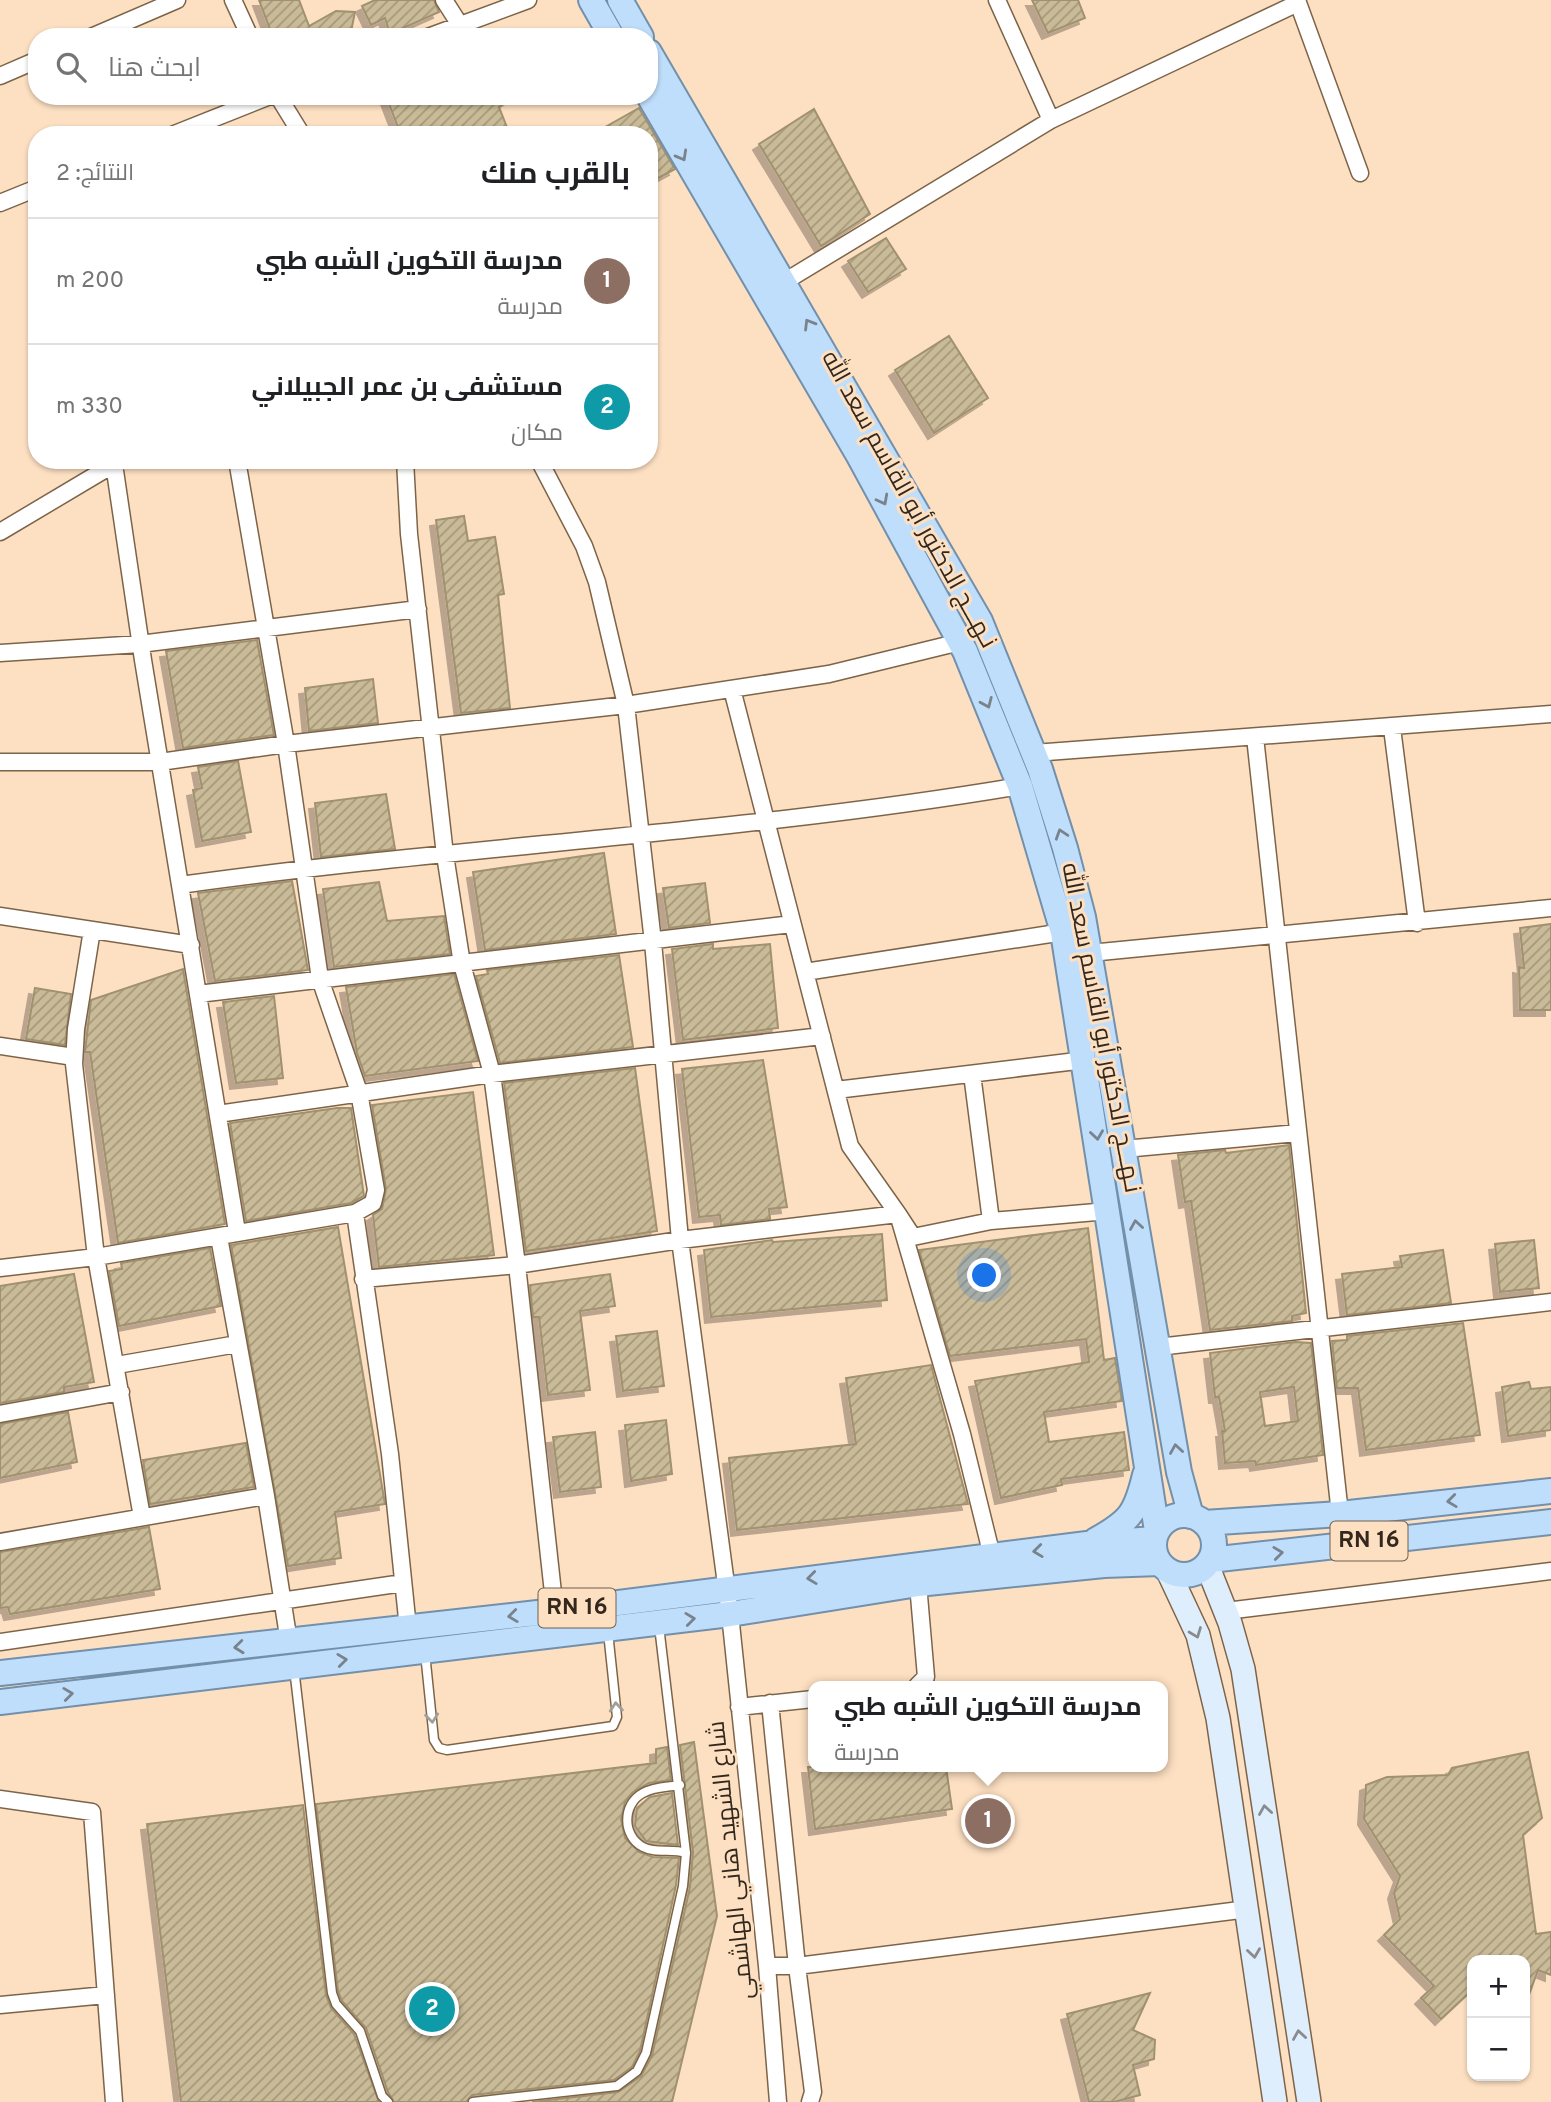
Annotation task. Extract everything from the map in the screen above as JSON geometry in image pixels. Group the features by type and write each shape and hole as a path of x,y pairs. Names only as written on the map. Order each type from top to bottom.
{"main road":[{"path":"592,0 607,28"},
{"path":"620,0 636,28"},
{"name":"نـهـــج الدكتور أبو القاسم سعد الله","path":"658,67 784,282 960,642 1020,786 1063,932 1085,1060 1156,1535"},
{"name":"نـهـــج الدكتور أبو القاسم سعد الله","path":"655,105 980,621 1034,754 1065,848 1090,954 1179,1472 1198,1519"},
{"path":"1087,1544 1123,1524 1135,1511 1147,1464"},
{"name":"RN 16","path":"1198,1519 1340,1514 1551,1491"},
{"path":"1275,2102 1219,1718 1198,1635 1154,1552 1156,1535 1172,1518 1198,1519 1213,1536 1208,1563 1226,1611 1243,1670 1309,2102"},
{"name":"RN 16","path":"1208,1563 1551,1522"},
{"name":"RN 16","path":"0,1672 555,1611 1156,1535"},
{"path":"1164,1567 1192,1574 1208,1563"},
{"name":"RN 16","path":"0,1702 730,1615 918,1584 1104,1564 1164,1567"},
{"path":"655,1597 659,1623"}],"street":[{"path":"112,28 177,0"},
{"path":"233,0 246,28"},
{"path":"444,0 460,25"},
{"path":"452,28 528,0"},
{"path":"997,0 1051,120"},
{"path":"784,282 1051,120 1297,1 1360,173"},
{"path":"0,76 28,64"},
{"path":"195,126 247,105"},
{"path":"284,105 296,126"},
{"path":"0,203 28,192"},
{"path":"0,532 105,469"},
{"path":"118,469 140,644 237,1232"},
{"path":"0,1268 96,1257 219,1237 355,1213 373,1203 376,1190 359,1092 320,979 286,744 239,469"},
{"path":"406,469 445,855 462,964 492,1074 517,1265 555,1611"},
{"name":"شارع الشهيد هاني الهاشمي","path":"545,469 584,546 597,582 626,705 653,942 680,1240 730,1615 767,1966 778,2102"},
{"path":"0,653 140,644 418,610"},
{"path":"0,762 160,762 286,744 626,705 829,674 960,642"},
{"path":"732,689 850,1146 913,1237 991,1221 1108,1211"},
{"path":"1034,754 1551,714"},
{"path":"1392,728 1417,923"},
{"path":"1255,737 1340,1514"},
{"path":"180,885 585,838 765,823 888,808 1020,786"},
{"path":"1090,954 1551,908"},
{"path":"0,916 191,945"},
{"path":"198,994 653,942 792,923"},
{"path":"92,930 74,1057 96,1257 142,1517"},
{"path":"804,972 1063,932"},
{"path":"218,1114 492,1074 822,1036"},
{"path":"0,1046 74,1057"},
{"path":"836,1090 1085,1060"},
{"path":"972,1074 991,1221"},
{"path":"1124,1149 1298,1133"},
{"path":"355,1213 363,1279 380,1369 408,1628"},
{"path":"363,1279 517,1265 680,1240 898,1214"},
{"path":"898,1214 962,1434 992,1556"},
{"path":"219,1237 284,1599 289,1642"},
{"path":"1158,1347 1551,1302"},
{"path":"117,1365 237,1344"},
{"path":"0,1414 121,1392"},
{"path":"0,1542 266,1496"},
{"path":"1226,1611 1551,1571"},
{"path":"0,1642 403,1583"},
{"path":"918,1584 926,1677 922,1681"},
{"path":"739,1707 808,1699"},
{"path":"770,1703 813,2092 810,2102"},
{"path":"0,1799 92,1812 114,2102"},
{"path":"767,1966 797,1966 1248,1909"},
{"path":"0,2005 106,1995"}],"lane":[{"path":"473,2102 617,2086 636,2071 646,2053 676,1918 686,1853 659,1623"},
{"path":"424,1650 434,1740 439,1748 447,1750 613,1726 617,1717 607,1629"},
{"path":"293,1666 332,1993 335,2004 360,2031 382,2096 388,2102"},
{"path":"680,1785 642,1793 628,1809 627,1820 635,1840 643,1847 686,1853"}],"building":[{"path":"259,0 299,0 309,26 336,11 355,12 352,28 270,28"},
{"path":"375,0 434,0 439,12 403,28 388,28 385,18 371,25 362,6"},
{"path":"1032,0 1078,0 1085,18 1048,33"},
{"path":"389,105 502,105 499,107 506,126 398,126"},
{"path":"639,108 650,126 607,126"},
{"path":"814,109 870,214 821,246 759,144"},
{"path":"658,140 675,169 658,178"},
{"path":"886,238 906,269 868,292 848,261"},
{"path":"949,336 988,398 934,433 895,370"},
{"path":"464,516 468,541 495,537 504,594 498,595 510,708 461,713 436,520"},
{"path":"257,640 274,735 183,748 166,651"},
{"path":"373,679 378,723 309,731 305,688"},
{"path":"238,761 251,832 202,841 193,790 202,788 198,767"},
{"path":"386,794 395,849 321,857 315,803"},
{"path":"604,853 616,934 485,950 473,872"},
{"path":"292,881 308,970 215,981 198,893"},
{"path":"379,882 387,921 444,916 450,954 334,967 323,889"},
{"path":"705,883 710,923 669,928 663,888"},
{"path":"1551,924 1551,1010 1520,1010 1519,967 1524,968 1520,928"},
{"path":"713,944 713,949 770,944 778,1028 683,1040 672,949"},
{"path":"619,955 633,1047 500,1063 476,976 488,974 487,970"},
{"path":"183,969 225,1224 118,1243 90,1052 85,1052 91,1000"},
{"path":"454,974 478,1061 365,1076 357,1053 346,987"},
{"path":"35,988 71,994 65,1045 26,1039"},
{"path":"274,996 283,1078 236,1083 223,1002"},
{"path":"763,1060 787,1207 769,1209 770,1219 721,1225 720,1215 699,1217 682,1069"},
{"path":"635,1068 657,1231 526,1251 504,1083"},
{"path":"473,1092 494,1255 379,1267 373,1215 382,1209 386,1189 372,1105"},
{"path":"351,1108 364,1196 351,1203 246,1221 230,1123"},
{"path":"1289,1145 1306,1313 1292,1316 1292,1321 1210,1330 1191,1201 1185,1202 1178,1155 1225,1150 1226,1153"},
{"path":"338,1227 385,1504 335,1512 341,1558 288,1566 231,1245"},
{"path":"1088,1228 1104,1360 1115,1358 1122,1401 1044,1412 1049,1442 1124,1432 1129,1470 1061,1479 1062,1485 1001,1498 975,1381 1089,1362 1086,1339 950,1356 919,1250"},
{"path":"882,1234 887,1300 711,1317 704,1250 772,1240"},
{"path":"1534,1240 1539,1288 1500,1292 1495,1244"},
{"path":"210,1248 221,1306 119,1326 109,1271 122,1269 121,1263"},
{"path":"1443,1250 1451,1303 1347,1315 1342,1274 1402,1267 1400,1256"},
{"path":"74,1274 94,1382 64,1387 64,1392 0,1403 0,1286"},
{"path":"610,1274 615,1306 580,1311 590,1390 548,1395 539,1317 533,1317 530,1285"},
{"path":"1463,1323 1480,1435 1366,1450 1358,1388 1337,1388 1332,1341 1347,1340 1347,1336"},
{"path":"657,1331 664,1386 623,1391 616,1336"},
{"path":"1295,1342 1311,1343 1323,1455 1256,1465 1255,1461 1225,1463 1222,1431 1225,1431 1219,1397 1215,1397 1210,1353","holes":["1294,1387 1298,1421 1265,1426 1260,1392"]},
{"path":"931,1365 968,1504 737,1530 729,1458 856,1444 846,1378"},
{"path":"1529,1382 1531,1389 1551,1387 1551,1430 1508,1436 1502,1387"},
{"path":"68,1412 77,1462 0,1478 0,1424"},
{"path":"666,1420 672,1474 631,1481 625,1425"},
{"path":"595,1432 601,1487 560,1492 553,1437"},
{"path":"246,1443 254,1487 150,1504 143,1460"},
{"path":"149,1527 160,1589 10,1614 8,1607 0,1608 0,1552"},
{"path":"694,1742 717,1916 672,2102 532,2102 618,2092 641,2076 652,2056 690,1887 693,1852 680,1745"},
{"path":"667,1747 671,1780 649,1783 632,1793 625,1802 621,1819 625,1838 639,1852 653,1857 679,1858 676,1885 640,2051 632,2067 614,2080 472,2095 466,2102 394,2102 366,2028 342,2001 338,1991 316,1804 656,1763 656,1749"},
{"path":"1528,1752 1542,1818 1523,1835 1536,1934 1551,1932 1551,1975 1538,1970 1530,1992 1530,1955 1467,1955 1467,1995 1441,2019 1421,1998 1434,1986 1384,1935 1400,1919 1394,1893 1400,1876 1364,1819 1366,1785 1387,1777 1448,1775 1452,1768"},
{"path":"809,1772 947,1772 952,1809 815,1829"},
{"path":"672,1793 678,1845 646,1841 635,1826 637,1808 650,1797"},
{"path":"303,1805 326,1995 331,2008 354,2034 379,2102 181,2102 147,1824"},
{"path":"1150,1993 1133,2030 1155,2040 1154,2059 1133,2065 1140,2095 1114,2102 1089,2102 1067,2014"}],"place":[{"name":"مدرسة التكوين الشبه طبي","path":"988,1821"},
{"name":"مستشفى بن عمر الجبيلاني","path":"432,2009"}]}
